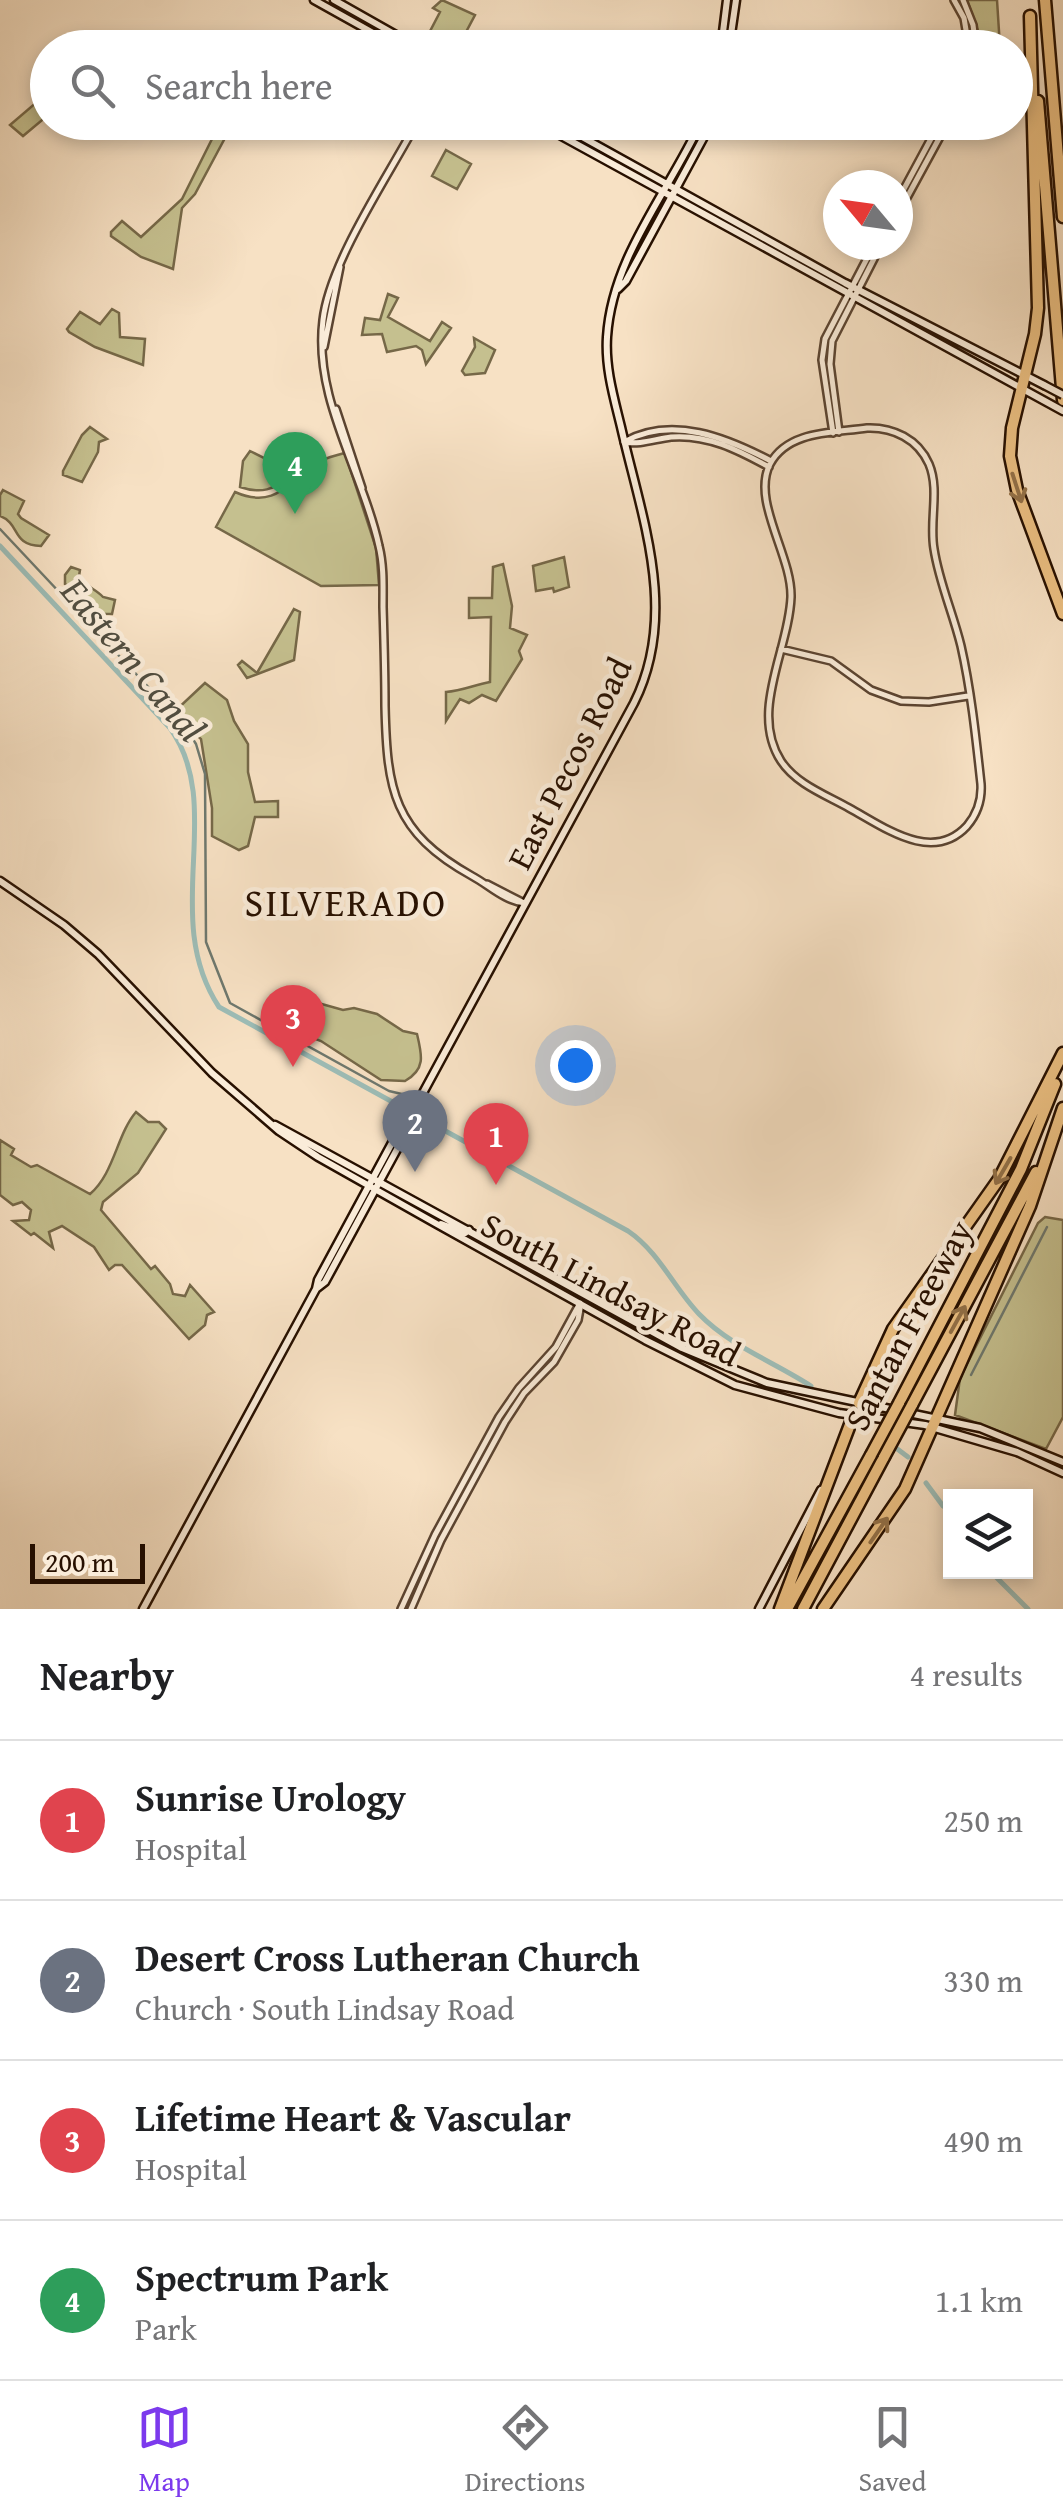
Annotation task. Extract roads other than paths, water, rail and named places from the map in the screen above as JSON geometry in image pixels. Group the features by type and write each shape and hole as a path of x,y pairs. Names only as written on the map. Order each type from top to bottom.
{"highway":[{"path":"1029,0 1031,30"},
{"path":"1045,0 1063,217"},
{"path":"1030,16 1030,30"},
{"path":"1033,51 1063,398"},
{"path":"1050,64 1063,130"},
{"path":"1033,120 1038,293 1035,334 1012,428 1012,473 1063,614"},
{"path":"784,1609 838,1454 886,1340 992,1190 1063,1056"},
{"name":"Santan Freeway","path":"784,1609 871,1455 1021,1169 1063,1056"},
{"path":"823,1609 897,1504 936,1424 1030,1206 1063,1107"},
{"name":"Santan Freeway","path":"803,1609 1022,1200 1063,1107"}],"main road":[{"path":"314,0 368,30"},
{"path":"334,0 388,30"},
{"path":"723,30 727,0"},
{"path":"732,30 736,0"},
{"path":"578,140 729,229 792,253 852,291 1025,375 1063,398"},
{"path":"580,140 677,188 760,241 1063,411"},
{"name":"East Pecos Road","path":"143,1609 318,1280 374,1184 407,1115 412,1113 634,703 653,650 658,618 656,588 607,353 610,316 624,264 691,140"},
{"name":"East Pecos Road","path":"617,290 626,281 702,140"},
{"name":"South Lindsay Road","path":"1,885 64,925 98,954 212,1073 274,1124 435,1223 580,1304 735,1386 994,1432 1063,1462"},
{"name":"South Lindsay Road","path":"374,1184 469,1230 715,1364 856,1409 925,1425 936,1424 1063,1473"},
{"path":"435,1223 465,1233 469,1230"},
{"path":"760,1609 838,1454"}],"street":[{"path":"954,0 967,30"},
{"path":"962,0 973,30"},
{"path":"407,140 340,264 328,306 324,347 334,406 382,559 385,751 390,782 404,816 418,835 440,857 526,904"},
{"path":"913,172 930,140"},
{"path":"913,186 938,140"},
{"path":"852,291 867,260"},
{"path":"836,432 827,368 827,331 872,260"},
{"path":"877,428 895,431 914,443 929,464 934,483 933,545 943,593 960,643 982,784 978,807 970,822 956,834 935,842 914,841 807,785 780,759 771,738 768,713 791,594 766,498 770,464 796,440 877,428"},
{"path":"624,442 698,438 770,464"},
{"path":"781,649 831,661 877,693 901,702 968,696"},
{"path":"401,1609 499,1417 556,1347 580,1304"},
{"path":"410,1609 442,1540 506,1422 524,1394 554,1362 578,1320 580,1304"}],"waterway":[{"path":"0,529 183,724 196,744 205,774 206,942 230,1003 389,1091 406,1095"},
{"name":"Eastern Canal","path":"0,546 170,728 186,759 195,827 194,936 202,972 219,1007 628,1231 649,1249 711,1325 738,1345 811,1386"},
{"path":"971,1375 1047,1227"},
{"name":"Eastern Canal","path":"896,1448 908,1457"},
{"name":"Eastern Canal","path":"926,1483 943,1506"},
{"name":"Eastern Canal","path":"998,1579 1028,1609"}],"place":[{"name":"Spectrum Park","path":"295,514"},
{"name":"Lifetime Heart & Vascular","path":"293,1067"},
{"name":"Desert Cross Lutheran Church","path":"415,1172"},
{"name":"Sunrise Urology","path":"496,1185"}],"district":[{"name":"SILVERADO","path":"346,902"}]}
